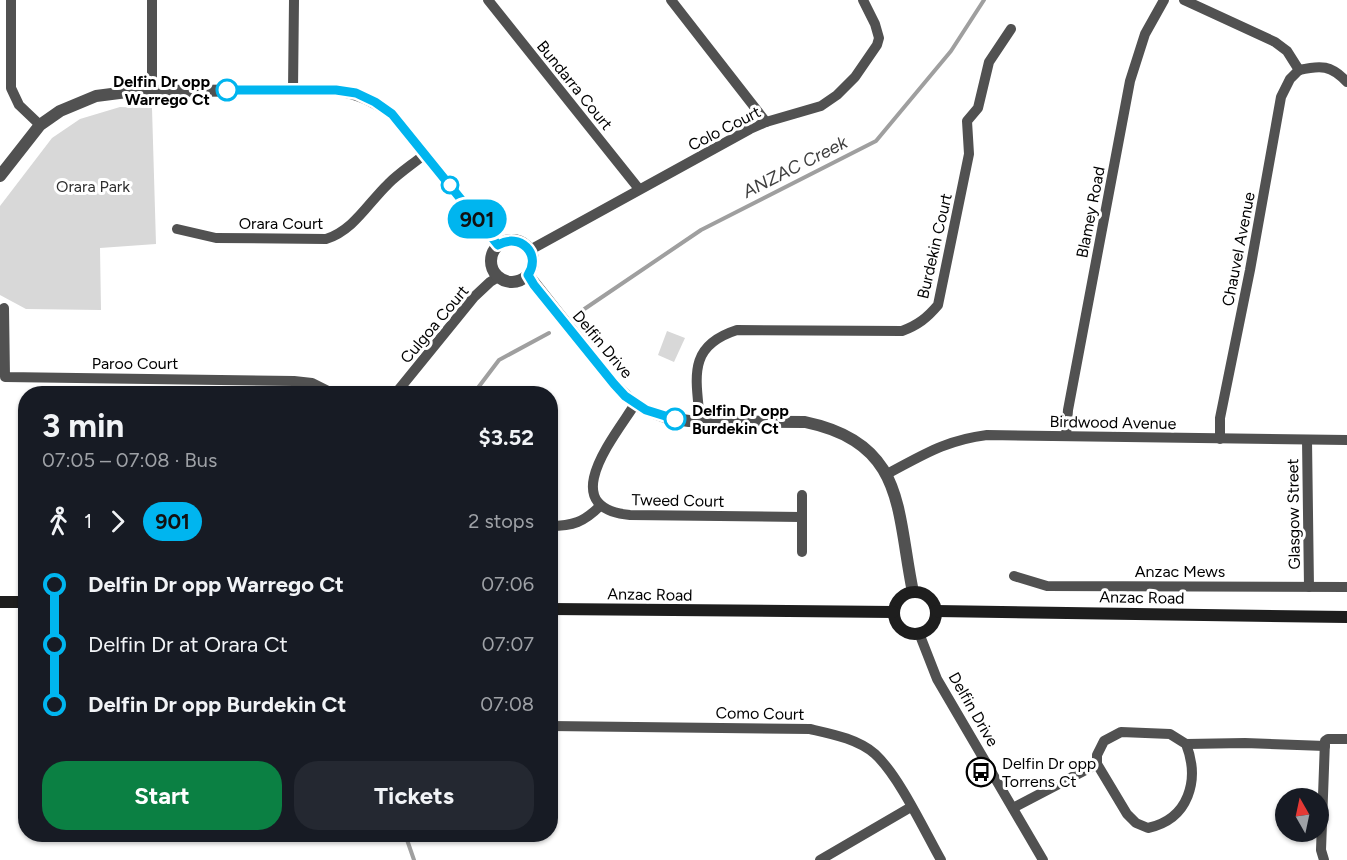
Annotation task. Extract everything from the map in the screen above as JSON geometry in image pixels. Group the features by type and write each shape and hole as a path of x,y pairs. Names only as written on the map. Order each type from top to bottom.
{"main road":[{"path":"913,592 927,596 933,602 936,611 934,622 930,627 912,634 901,629 893,612 898,599 913,592"},
{"path":"0,602 18,602"},
{"name":"Anzac Road","path":"558,609 893,612"},
{"name":"Anzac Road","path":"936,611 1347,617"}],"street":[{"path":"11,0 11,88 19,105 40,125"},
{"path":"152,0 152,90"},
{"path":"293,90 294,0"},
{"name":"Bundarra Court","path":"488,0 639,189"},
{"path":"671,0 766,122"},
{"name":"Colo Court","path":"530,250 766,122 821,106 837,95 855,77 877,45 879,38 863,0"},
{"name":"Blamey Road","path":"1066,436 1068,410 1130,81 1145,34 1164,0"},
{"path":"1184,0 1275,42 1287,51 1299,70 1321,66 1333,70 1347,82"},
{"name":"Burdekin Court","path":"700,421 697,394 700,354 710,342 722,335 737,330 902,331 918,325 938,305 969,154 967,121 975,113 981,100 989,62 1011,29"},
{"name":"Chauvel Avenue","path":"1220,439 1220,418 1250,270 1281,97 1290,79 1299,70"},
{"path":"0,176 40,125 60,111 96,96 152,90 293,90 356,93 392,114 498,245"},
{"name":"Orara Court","path":"177,229 216,238 326,239 338,235 349,226 389,183 425,154"},
{"path":"506,241 516,241 530,250 533,264 528,275 517,282 498,278 491,267 492,253 498,245 506,241"},
{"name":"Delfin Drive","path":"528,275 614,384 635,404 646,410 668,418 700,421 805,422 842,433 873,455 887,474 897,501 913,592"},
{"name":"Culgoa Court","path":"402,386 474,297 489,282 498,278"},
{"name":"Paroo Court","path":"3,308 5,377 294,381 318,386"},
{"path":"558,526 574,525 589,518 600,506 593,493 592,479 597,465 635,404"},
{"name":"Birdwood Avenue","path":"887,474 954,441 987,435 1347,440"},
{"name":"Glasgow Street","path":"1307,440 1309,587"},
{"path":"802,495 802,552"},
{"name":"Tweed Court","path":"600,506 614,513 630,515 801,517"},
{"name":"Anzac Mews","path":"1014,576 1047,586 1347,587"},
{"name":"Delfin Drive","path":"919,633 937,679 1043,860"},
{"name":"Como Court","path":"558,726 810,729 856,742 874,753 890,771 941,860"},
{"path":"1186,744 1191,759 1191,784 1189,796 1183,806 1169,819 1153,827 1148,828 1136,823 1127,813 1097,764 1097,755 1104,741 1111,736 1121,732 1170,734 1186,744 1245,743 1325,746"},
{"path":"1324,860 1321,850 1324,741 1347,739"},
{"path":"1013,808 1097,764"},
{"path":"820,860 911,807"}],"green space":[{"name":"Orara Park","path":"120,107 152,108 156,244 100,248 101,310 26,309 0,295 0,206 52,138 80,119"},
{"path":"667,331 685,338 674,362 658,355"}],"waterway":[{"name":"ANZAC Creek","path":"577,314 701,230 876,141 951,51 984,0"},
{"name":"ANZAC Creek","path":"479,386 499,360 549,333"},
{"name":"ANZAC Creek","path":"408,842 414,860"}],"bus line":[{"name":"901","path":"227,90 336,90 356,93 392,114 498,245 512,240 520,242 530,250 533,264 528,275 534,285 625,396 646,410 675,419"}],"place":[{"name":"Delfin Dr opp Warrego Ct","path":"227,90"},
{"name":"Delfin Dr opp Burdekin Ct","path":"675,419"},
{"name":"Delfin Dr opp Torrens Ct","path":"981,772"}]}
